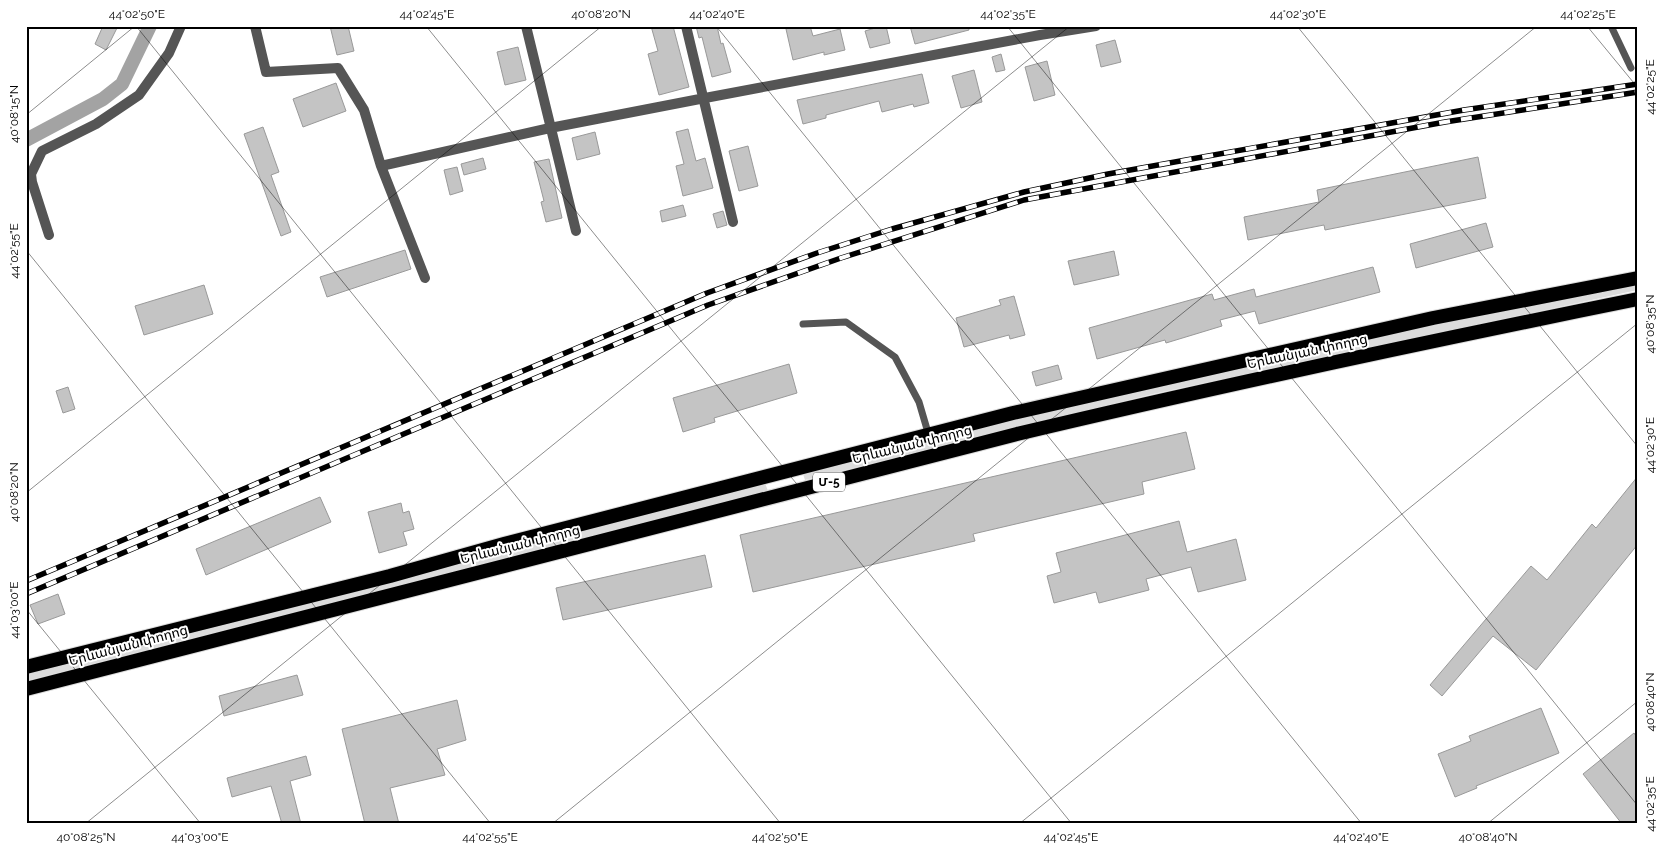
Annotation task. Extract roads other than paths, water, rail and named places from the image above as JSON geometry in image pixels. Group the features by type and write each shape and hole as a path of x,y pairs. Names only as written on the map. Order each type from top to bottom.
{"highway":[{"name":"Երևանյան փողոց","path":"26,667 390,576 504,544 1013,414 1433,318 1638,278"},
{"name":"Երևանյան փողոց","path":"26,688 1017,434 1422,342 1638,299"},
{"path":"1013,414 1017,434"},
{"path":"786,472 792,491"}],"street":[{"path":"50,235 31,174 42,151 96,124 139,96 168,53 181,26"},
{"path":"255,26 266,72 338,68 364,110 381,166 425,278"},
{"path":"526,26 576,231"},
{"path":"686,26 705,98 733,222"},
{"path":"381,166 550,128 1039,31 1096,26"}],"lane":[{"path":"1611,26 1631,68"},
{"path":"803,324 846,322 895,357 919,402 929,436"}],"waterway":[{"path":"26,140 103,99 122,84 150,26"}],"railway":[{"path":"26,581 707,293 817,253 892,229 1024,192 1108,174 1464,110 1638,84"},
{"path":"26,594 708,305 841,258 1024,200 1445,122 1638,92"}]}
